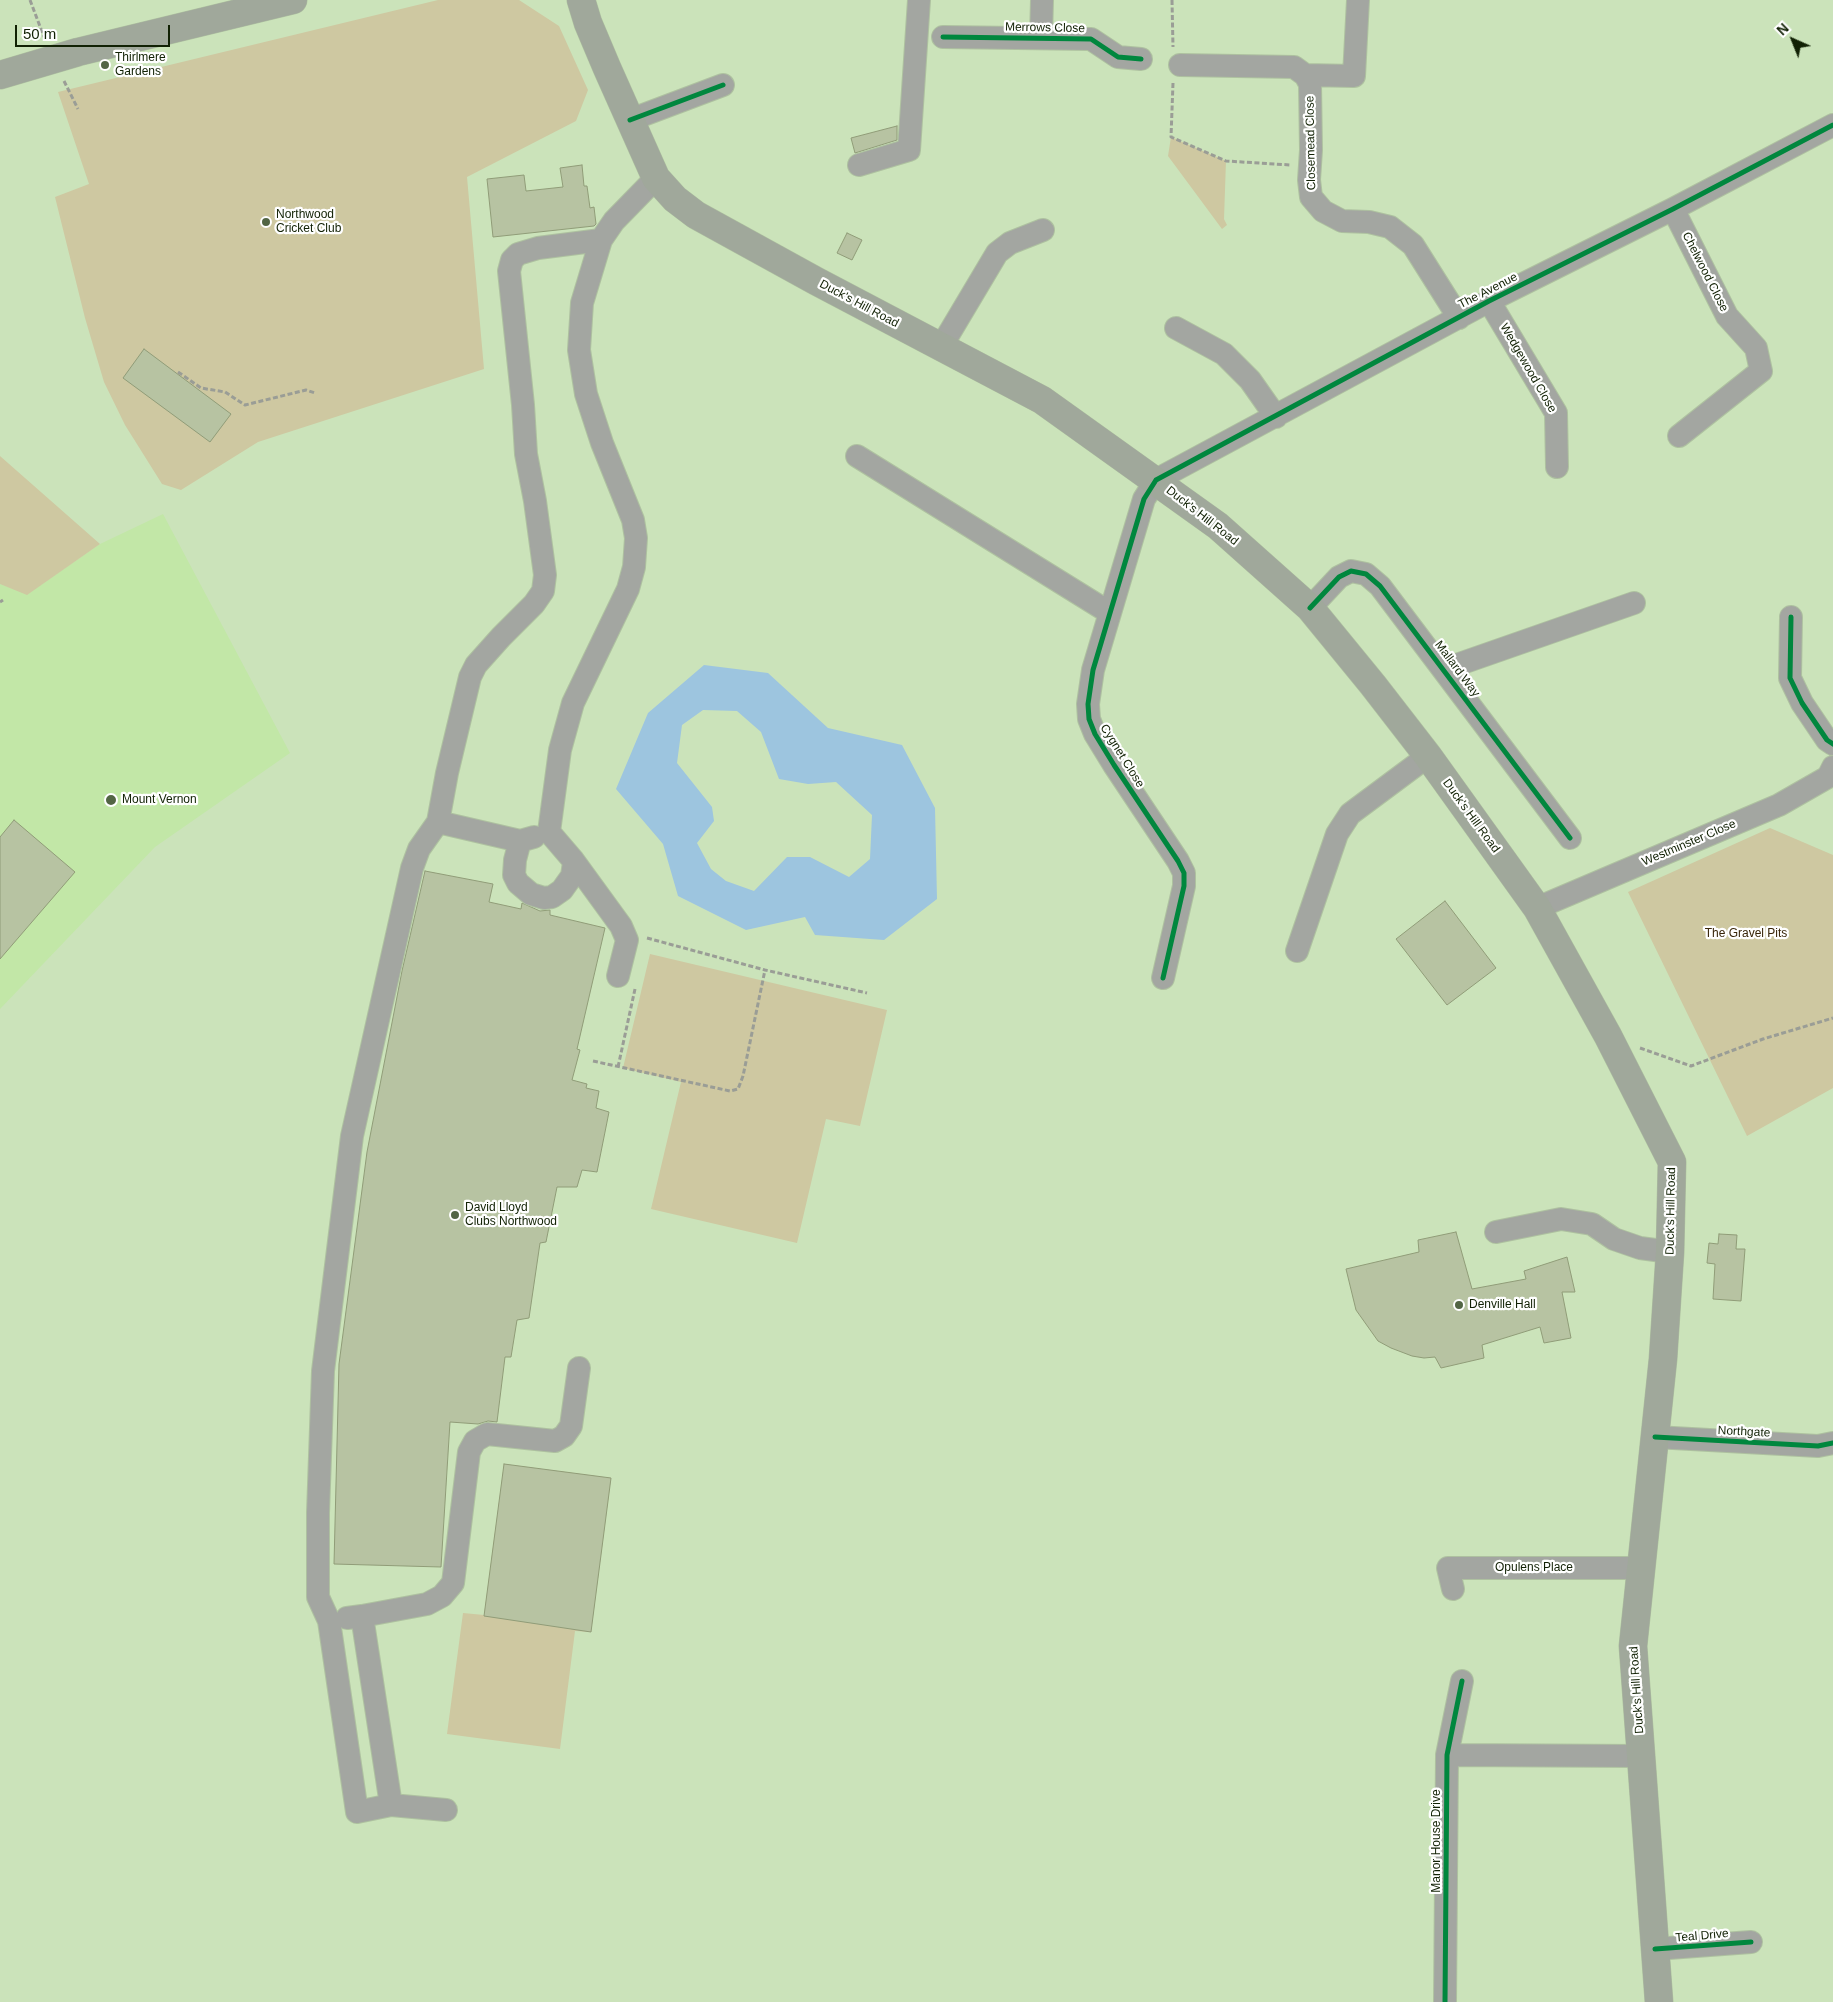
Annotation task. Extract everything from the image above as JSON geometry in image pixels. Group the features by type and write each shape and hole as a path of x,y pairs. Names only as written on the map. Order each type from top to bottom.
{"main road":[{"path":"0,75 292,0"},
{"path":"565,0 585,12"},
{"name":"Duck's Hill Road","path":"585,12 656,178 675,199 696,215 1042,400 1218,526 1310,608 1374,685 1428,756 1537,908 1608,1036 1672,1162 1670,1252 1663,1359 1633,1646 1659,2002"}],"street":[{"path":"859,165 908,150 919,0"},
{"name":"Merrows Close","path":"1041,38 1042,0"},
{"path":"1177,65 1294,67 1305,76 1354,76 1358,0"},
{"name":"Merrows Close","path":"943,37 1091,39 1118,57 1141,58"},
{"name":"Closemead Close","path":"1305,76 1310,84 1309,180 1311,197 1323,211 1342,220 1369,222 1390,227 1412,245 1459,318"},
{"path":"630,120 723,85"},
{"name":"The Avenue","path":"1156,480 1489,301 1673,209 1833,125"},
{"path":"627,980 627,940 621,926 574,862 549,832 560,750 573,703 628,589 634,567 636,538 633,520 602,442 586,394 579,350 582,303 601,240 614,221 656,178"},
{"name":"Chelwood Close","path":"1673,209 1727,316 1756,348 1761,371 1679,436"},
{"path":"941,347 997,253 1010,243 1044,230"},
{"path":"446,1810 391,1805 358,1812 329,1621 318,1597 318,1513 322,1380 352,1136 412,868 419,849 438,822 447,773 470,677 476,665 534,604 543,591 545,575 535,501 526,454 524,406 509,271 512,260 518,254 538,248 601,240"},
{"name":"Wedgewood Close","path":"1489,301 1556,413 1557,467"},
{"path":"1176,328 1224,354 1250,380 1276,417"},
{"path":"857,456 1110,613"},
{"name":"Cygnet Close","path":"1156,480 1144,499 1093,670 1088,704 1089,720 1114,765 1178,861 1184,874 1184,886 1163,978"},
{"name":"Mallard Way","path":"1310,608 1340,577 1351,571 1366,574 1380,586 1570,838"},
{"name":"Mallard Way","path":"1445,670 1634,603"},
{"path":"1792,617 1790,678 1802,703 1827,740 1833,744"},
{"path":"1297,952 1337,834 1350,814 1428,756"},
{"name":"Westminster Close","path":"1537,908 1780,806 1828,777 1833,767"},
{"path":"438,822 520,841 549,832"},
{"path":"520,841 515,860 514,875 518,884 531,894 544,898 552,897 562,890 572,876 574,862"},
{"path":"1496,1232 1561,1219 1592,1224 1614,1239 1640,1248 1670,1252"},
{"path":"329,1621 427,1604 442,1596 453,1583 469,1452 475,1441 487,1434 555,1441 564,1436 571,1426 579,1368"},
{"name":"Northgate","path":"1655,1437 1818,1446 1833,1444"},
{"name":"Opulens Place","path":"1453,1589 1448,1568 1641,1568"},
{"path":"362,1616 391,1805"},
{"name":"Manor House Drive","path":"1445,2002 1448,1755 1462,1681"},
{"path":"1448,1755 1642,1756"},
{"name":"Teal Drive","path":"1655,1949 1751,1942"}],"path":[{"path":"30,0 53,60 78,109"},
{"path":"1172,0 1177,65 1171,137 1226,161 1310,166"},
{"path":"178,372 201,388 225,392 245,405 306,390 315,393"},
{"path":"644,947 646,938 765,970 868,993"},
{"path":"593,1061 730,1091 738,1089 743,1076 765,970"},
{"path":"618,1067 627,980"},
{"path":"1608,1036 1691,1066 1764,1039 1833,1018"}],"shaded area":[{"name":"Mount Vernon","path":"163,514 290,753 155,847 0,1009 0,584 27,594 100,544"}],"green space":[{"name":"Northwood Cricket Club","path":"438,0 519,0 559,26 588,90 576,121 467,177 484,369 258,442 181,490 162,484 125,425 104,382 85,318 55,197 89,184 58,92"},
{"path":"1171,137 1226,161 1224,219 1227,225 1222,229 1168,156"},
{"path":"0,456 100,544 27,595 0,584"},
{"name":"The Gravel Pits","path":"1770,828 1833,855 1833,1088 1747,1136 1628,892"},
{"path":"650,954 887,1010 860,1126 826,1119 797,1243 651,1209 681,1082 623,1068"},
{"path":"504,1464 611,1478 591,1632 575,1631 560,1749 447,1734 463,1613 484,1615"}],"water":[{"path":"704,665 768,673 828,728 902,745 935,808 937,899 884,940 815,935 805,917 746,930 678,896 663,844 616,789 648,713","holes":["703,710 737,711 761,732 779,779 808,784 836,782 872,815 870,859 849,877 810,857 787,857 754,891 726,881 711,869 697,843 714,821 712,807 677,763 682,725"]}],"building":[{"path":"897,126 897,140 855,153 851,138"},
{"path":"582,165 584,186 587,186 590,208 594,207 596,224 594,226 493,237 487,179 524,175 526,191 563,187 560,168"},
{"path":"847,233 862,240 852,260 837,253"},
{"path":"144,349 231,414 210,442 123,378"},
{"path":"14,820 75,872 0,959 0,837"},
{"name":"David Lloyd Clubs Northwood","path":"425,871 493,884 489,902 521,909 522,903 540,911 550,910 550,915 605,928 577,1049 580,1050 572,1080 587,1084 586,1088 599,1091 596,1108 609,1112 597,1172 582,1170 577,1187 557,1187 546,1242 540,1243 529,1318 517,1320 511,1357 505,1357 497,1422 488,1421 478,1424 450,1422 441,1567 334,1564 339,1364 367,1152 402,971"},
{"path":"1445,901 1496,968 1447,1005 1396,939"},
{"name":"Denville Hall","path":"1456,1232 1472,1289 1526,1279 1524,1271 1567,1257 1575,1292 1562,1292 1571,1338 1544,1343 1540,1327 1482,1345 1484,1358 1441,1368 1435,1357 1412,1356 1378,1341 1356,1310 1346,1269 1419,1252 1418,1240"},
{"path":"1719,1234 1737,1235 1736,1249 1745,1249 1741,1301 1713,1299 1715,1264 1707,1263 1709,1243 1718,1244"},
{"path":"504,1464 611,1478 591,1632 484,1616"}],"cycle path":[{"path":"943,37 1091,39 1118,57 1141,59"},
{"path":"630,120 723,85"},
{"path":"1163,978 1184,886 1184,873 1095,734 1089,719 1088,704 1093,670 1144,499 1156,480 1489,301 1673,209 1833,125"},
{"path":"1310,608 1339,577 1351,571 1366,574 1380,586 1570,838"},
{"path":"1791,617 1790,678 1802,703 1827,740 1833,744"},
{"path":"1655,1437 1818,1446 1833,1443"},
{"path":"1445,2002 1447,1755 1462,1681"},
{"path":"1655,1949 1751,1942"}],"place":[{"name":"Thirlmere Gardens","path":"105,65"},
{"name":"Northwood Cricket Club","path":"266,222"},
{"name":"Mount Vernon","path":"111,800"},
{"name":"David Lloyd Clubs Northwood","path":"455,1215"},
{"name":"Denville Hall","path":"1459,1305"}]}
